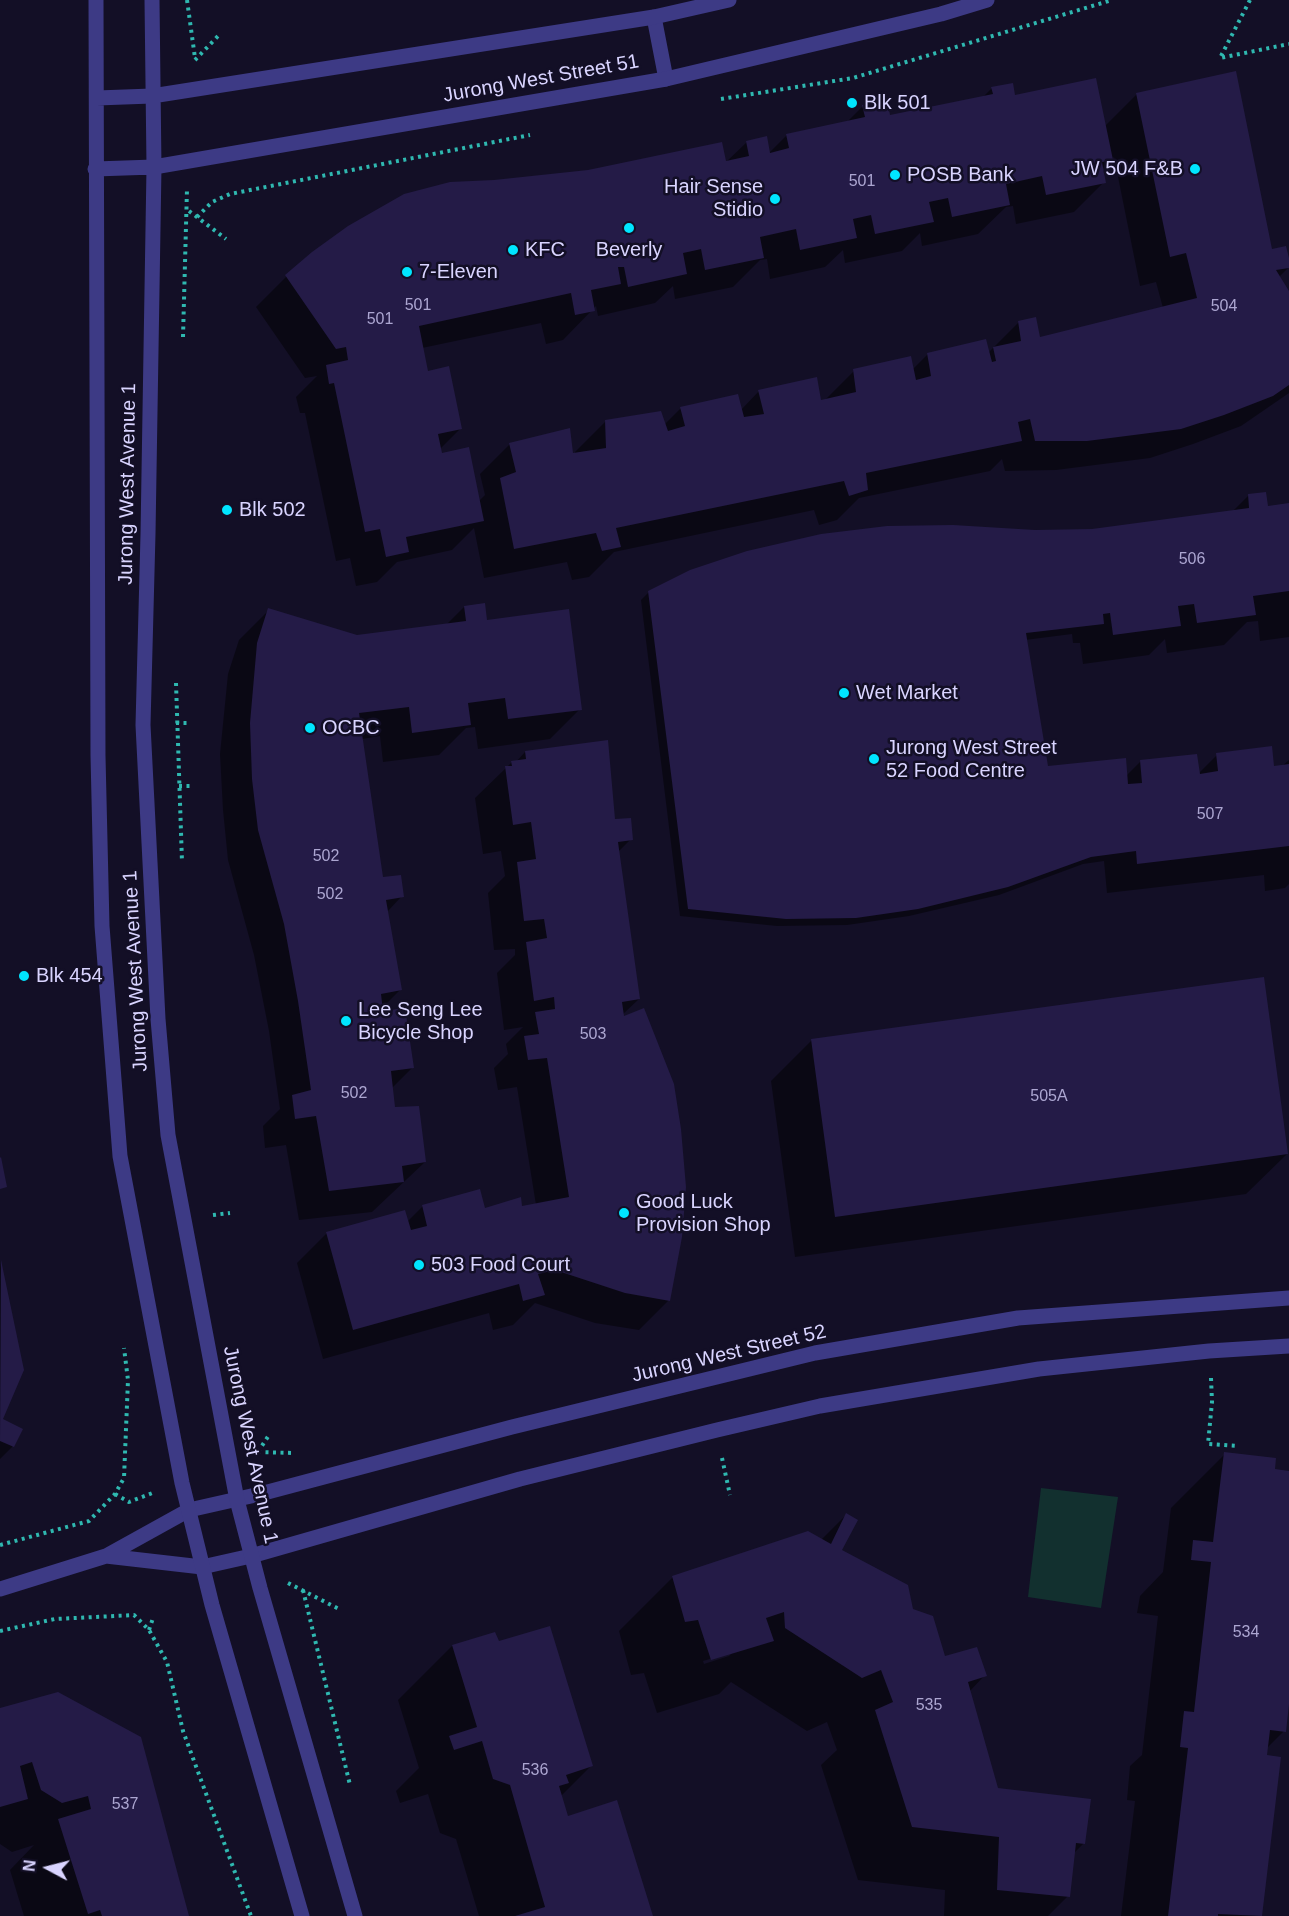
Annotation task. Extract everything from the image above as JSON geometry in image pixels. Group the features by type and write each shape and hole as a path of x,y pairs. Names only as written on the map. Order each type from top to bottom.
{"street":[{"name":"Jurong West Avenue 1","path":"96,0 98,745 103,937 120,1156 182,1483 202,1567 302,1916"},
{"name":"Jurong West Avenue 1","path":"152,0 154,167 143,725 158,1019 168,1135 237,1500 251,1556 355,1916"},
{"path":"97,98 152,96 654,16 729,0"},
{"name":"Jurong West Street 51","path":"95,169 154,167 666,79 940,14 987,0"},
{"path":"654,16 666,79"},
{"name":"Jurong West Street 52","path":"106,1556 189,1510 237,1500 512,1427 815,1353 1018,1318 1289,1298"},
{"path":"0,1589 106,1556 202,1567 251,1556 520,1479 820,1406 1039,1369 1209,1350 1289,1346"}],"path":[{"path":"187,0 195,59 219,35"},
{"path":"1250,0 1220,58 1289,44"},
{"path":"183,345 188,210 226,239"},
{"path":"176,680 182,866"},
{"path":"177,723 187,723"},
{"path":"180,786 190,786"},
{"path":"217,1214 231,1212"},
{"path":"0,1545 89,1521 114,1494 124,1478 128,1380 124,1345"},
{"path":"1210,1371 1212,1402 1208,1444 1238,1446"},
{"path":"256,1441 258,1452 269,1435"},
{"path":"721,1455 730,1496"},
{"path":"341,1610 303,1590 352,1793"},
{"path":"0,1631 55,1619 134,1615 149,1630 167,1662 183,1731 251,1916"},
{"path":"149,1630 153,1618"}],"green space":[{"path":"1041,1488 1118,1497 1101,1608 1028,1597"}],"building":[{"path":"1236,71 1272,249 1286,246 1289,258 1289,268 1276,270 1289,291 1289,385 1273,396 1181,429 1087,441 1035,441 1030,419 1018,422 1022,441 866,473 868,490 849,496 844,481 616,528 621,547 602,551 596,533 514,549 500,478 516,472 509,443 570,428 573,453 606,448 605,420 661,411 668,431 685,426 680,407 738,394 744,417 764,414 758,390 817,377 821,400 856,392 853,369 911,356 916,380 931,376 927,353 986,339 992,362 996,361 993,347 1021,341 1018,321 1036,317 1040,337 1197,298 1186,253 1170,257 1136,93"},
{"path":"1096,78 1113,160 1102,162 1106,183 1046,195 1042,176 1006,184 1010,205 952,217 948,198 929,202 934,222 875,234 871,215 853,219 857,238 800,250 796,229 760,237 764,258 705,270 701,249 683,253 687,274 628,287 624,267 618,267 621,284 591,290 595,311 575,315 571,293 419,326 428,371 449,366 462,429 438,434 442,453 469,447 484,521 406,537 409,552 386,557 380,529 365,532 334,383 329,384 326,365 348,360 346,347 336,349 285,275 348,226 404,194 450,182 494,180 588,170 722,142 726,161 749,156 746,141 767,136 770,153 789,148 786,134 865,117 862,105 887,99 890,115 993,94 991,87 1013,83 1015,95"},
{"path":"1266,492 1268,506 1289,503 1289,591 1253,596 1256,615 1197,623 1194,604 1178,606 1181,626 1113,635 1110,613 1103,614 1104,624 1026,633 1048,766 1126,758 1128,784 1142,783 1140,760 1197,754 1200,774 1218,771 1216,753 1272,746 1274,766 1289,764 1289,846 1137,864 1136,851 1091,857 1008,887 918,909 856,918 786,919 688,909 648,591 690,570 747,551 821,534 887,526 953,525 1035,530 1092,529 1249,508 1248,494"},
{"path":"485,603 487,620 569,609 582,710 508,719 505,698 468,703 471,725 412,733 409,707 359,713 383,877 401,875 404,897 386,900 402,990 381,994 383,1011 405,1008 414,1068 391,1071 395,1107 419,1106 426,1162 402,1166 404,1182 329,1191 316,1116 295,1119 292,1095 311,1090 284,924 258,830 252,779 250,723 257,643 268,608 357,635 466,621 464,606"},
{"path":"608,740 615,819 631,818 633,840 618,842 640,999 622,1002 624,1016 644,1008 674,1084 681,1129 686,1187 682,1237 670,1301 625,1293 555,1270 538,1274 545,1295 523,1301 519,1284 353,1330 326,1232 405,1210 411,1230 427,1226 422,1205 480,1189 485,1208 521,1197 522,1206 569,1197 547,1058 528,1060 524,1036 539,1034 535,1012 555,1009 554,997 534,1001 526,942 547,938 544,919 524,921 517,862 536,859 531,822 513,825 505,766 512,766 511,761 526,759 525,751"},
{"path":"1264,977 1288,1154 835,1217 811,1039"},
{"path":"0,1158 7,1187 0,1189"},
{"path":"1,1260 24,1370 3,1419 23,1429 14,1447 0,1441"},
{"path":"1224,1452 1276,1458 1275,1469 1289,1471 1289,1704 1286,1732 1270,1730 1267,1755 1281,1757 1262,1916 1218,1914 1218,1916 1168,1916 1188,1748 1180,1747 1184,1711 1194,1712 1211,1562 1191,1560 1193,1540 1213,1542"},
{"path":"846,1513 858,1520 842,1550 908,1585 913,1609 933,1616 945,1656 977,1647 987,1676 968,1682 998,1788 1091,1799 1085,1844 1076,1843 1070,1897 997,1890 999,1837 912,1827 875,1710 893,1702 881,1670 862,1678 785,1628 784,1612 766,1618 774,1641 711,1660 698,1620 685,1622 672,1576 808,1531 831,1544"},
{"path":"550,1626 593,1766 566,1775 569,1783 559,1786 568,1816 617,1800 653,1916 515,1916 545,1907 510,1785 493,1779 482,1741 454,1750 449,1736 477,1727 452,1645 495,1632 499,1641"},
{"path":"58,1692 141,1737 189,1916 102,1916 100,1910 88,1914 58,1819 91,1809 88,1796 62,1803 41,1790 32,1762 20,1766 28,1799 0,1807 0,1708"}],"place":[{"name":"Blk 501","path":"852,103"},
{"name":"JW 504 F&B","path":"1195,169"},
{"name":"POSB Bank","path":"895,175"},
{"name":"Hair Sense Stidio","path":"775,199"},
{"name":"Beverly","path":"629,228"},
{"name":"KFC","path":"513,250"},
{"name":"7-Eleven","path":"407,272"},
{"name":"Blk 502","path":"227,510"},
{"name":"Wet Market","path":"844,693"},
{"name":"OCBC","path":"310,728"},
{"name":"Jurong West Street 52 Food Centre","path":"874,759"},
{"name":"Blk 454","path":"24,976"},
{"name":"Lee Seng Lee Bicycle Shop","path":"346,1021"},
{"name":"Good Luck Provision Shop","path":"624,1213"},
{"name":"503 Food Court","path":"419,1265"}]}
